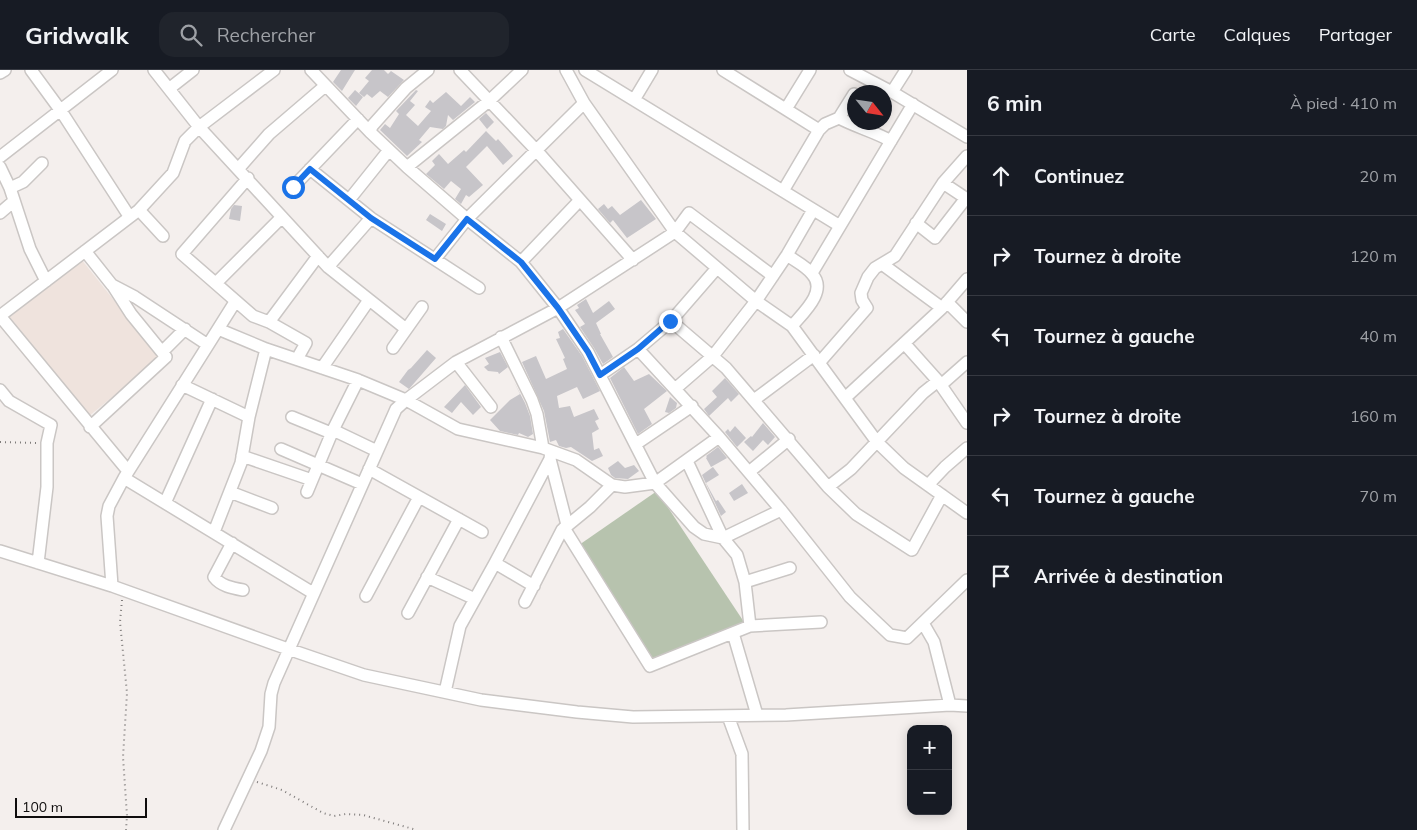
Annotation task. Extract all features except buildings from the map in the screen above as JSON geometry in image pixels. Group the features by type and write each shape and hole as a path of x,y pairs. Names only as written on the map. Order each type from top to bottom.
{"street":[{"path":"0,74 5,70"},
{"path":"31,70 134,213 163,236"},
{"path":"0,158 112,70"},
{"path":"154,70 199,127 328,267 406,329"},
{"path":"170,88 193,70"},
{"path":"274,70 199,127 185,142 173,173 134,213 0,316 90,427 126,475 166,503 313,593"},
{"path":"311,70 370,132 407,167 467,219 521,262 558,308 588,352 655,482 694,527 704,534 723,538 781,510"},
{"path":"370,132 372,126 406,88 428,70"},
{"path":"460,70 536,150 633,260"},
{"path":"407,167 489,101 522,70"},
{"path":"585,70 840,226"},
{"path":"634,100 652,70"},
{"path":"723,70 819,130"},
{"path":"786,109 810,70"},
{"path":"850,70 877,85"},
{"path":"906,70 892,92 967,136"},
{"path":"569,72 584,103 675,232 756,301 792,326 877,442 904,468 967,513"},
{"path":"861,85 865,79"},
{"path":"238,168 269,134 325,86"},
{"path":"435,259 467,219 584,103"},
{"path":"812,273 913,104"},
{"path":"783,191 819,130 825,124 839,118 847,106"},
{"path":"839,118 891,141"},
{"path":"293,187 358,119"},
{"path":"349,200 389,150"},
{"path":"754,400 816,359 867,308 862,300 861,293 868,277 882,264 896,256 943,183 967,156"},
{"path":"10,188 23,182 42,163"},
{"path":"0,166 10,188 30,249 46,281"},
{"path":"310,169 371,218 480,288"},
{"path":"248,178 182,254 253,316 269,322 306,343 297,359"},
{"path":"916,223 935,238 966,198 943,183"},
{"path":"0,213 14,200"},
{"path":"521,262 580,200"},
{"path":"675,389 713,356 756,301 787,255 813,210"},
{"path":"224,830 261,751 270,727 271,694 288,650 396,409 456,362 558,308 675,232 689,213 773,276"},
{"path":"216,282 282,217"},
{"path":"328,267 371,218"},
{"path":"85,251 112,285 130,314 166,357 90,427"},
{"path":"787,255 812,273 816,278 818,290 792,326"},
{"path":"269,322 318,256"},
{"path":"882,264 967,322"},
{"path":"600,375 638,349 670,321 717,268"},
{"path":"845,398 944,305 967,278"},
{"path":"112,285 136,297 208,345"},
{"path":"322,368 369,300"},
{"path":"118,588 107,516 109,506 126,475 235,302"},
{"path":"393,348 422,306"},
{"path":"670,321 726,368 789,439 828,487 856,514 912,550 942,495"},
{"path":"162,352 184,329"},
{"path":"218,329 266,349 358,380 406,400 458,429 576,460 612,485 625,487 655,482 719,437"},
{"path":"501,337 534,407 548,452 566,527 650,666 750,626 821,622"},
{"path":"904,344 940,383 967,423"},
{"path":"214,532 242,456 249,417 266,349"},
{"path":"638,349 692,406 750,472 850,597 890,635 907,638 962,593 967,580"},
{"path":"456,362 491,407"},
{"path":"828,487 851,468 923,393 940,383 967,362"},
{"path":"307,492 332,432 358,380"},
{"path":"182,385 249,417"},
{"path":"0,390 9,401 50,424 47,443 47,487 38,563"},
{"path":"166,503 212,399"},
{"path":"636,444 692,406"},
{"path":"292,417 377,451"},
{"path":"750,472 789,439"},
{"path":"281,449 362,484"},
{"path":"445,692 460,626 495,563 548,452"},
{"path":"928,485 945,467 965,452"},
{"path":"242,456 312,480"},
{"path":"687,460 723,538 737,555 745,582 750,626"},
{"path":"369,469 482,532"},
{"path":"525,602 566,527 612,485"},
{"path":"230,492 272,508"},
{"path":"366,596 419,497"},
{"path":"408,613 459,519"},
{"path":"232,543 214,577 227,587 243,590"},
{"path":"0,551 118,588 288,650 364,675 481,700 633,717 786,715 950,705 967,706"},
{"path":"495,563 534,586"},
{"path":"745,582 790,568"},
{"path":"427,577 475,599"},
{"path":"923,623 934,642 950,705"},
{"path":"733,633 757,715"},
{"path":"728,716 742,754 743,830"}],"path":[{"path":"0,442 19,444 47,443"},
{"path":"118,588 127,693 123,757 127,816 126,830"},
{"path":"248,778 282,790 323,813 334,816 346,814 363,815 417,830"}],"shaded area":[{"path":"81,259 160,358 89,416 10,317"}],"green space":[{"path":"657,491 746,625 650,662 579,545"}],"route":[{"path":"293,187 310,169 371,218 435,259 467,219 521,262 558,308 588,352 600,375 638,349 670,321"}]}
